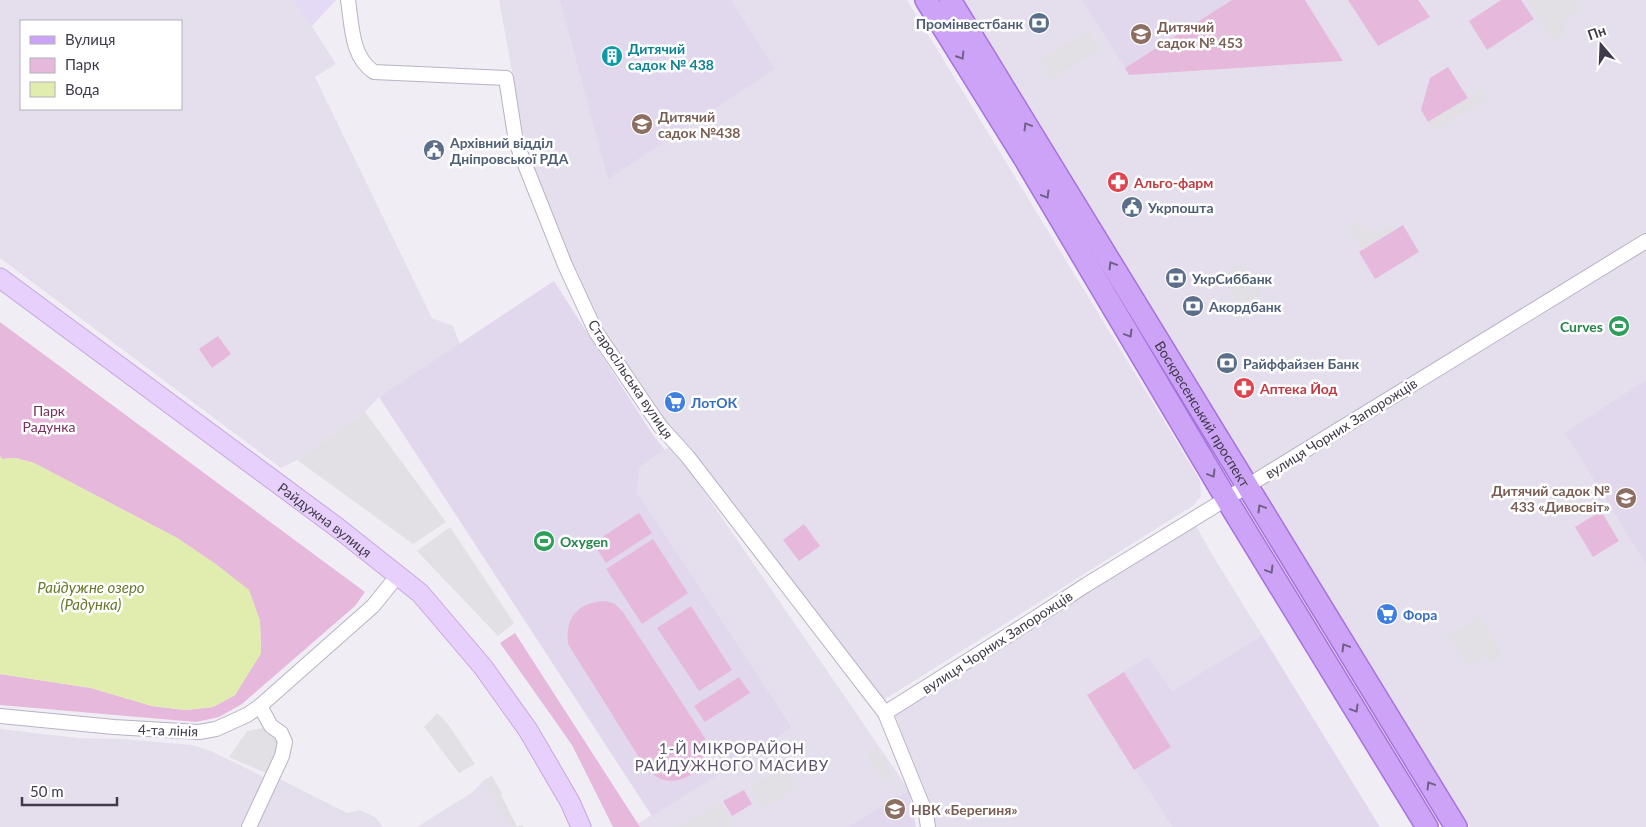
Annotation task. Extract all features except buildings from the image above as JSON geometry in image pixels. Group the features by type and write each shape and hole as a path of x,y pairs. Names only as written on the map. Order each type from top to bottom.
{"main road":[{"name":"Воскресенський проспект","path":"926,0 1031,169 1226,499 1427,827"},
{"name":"Воскресенський проспект","path":"950,0 1456,827"}],"street":[{"name":"Старосільська вулиця","path":"348,0 355,45 365,66 374,72 506,78 516,142 565,265 596,332 660,426 688,457 885,713 926,814 928,827"},
{"name":"вулиця Чорних Запорожців","path":"885,713 1086,585 1646,241"},
{"name":"Райдужна вулиця","path":"0,278 330,522 420,594 483,667 528,730 570,802 581,827"},
{"name":"4-та лінія","path":"0,716 114,727 199,732 216,729 247,715 260,706 372,606 398,575"},
{"path":"249,827 282,756 285,742 281,733 271,726 260,706"}],"shaded area":[{"path":"0,0 295,0 336,64 315,77 432,318 453,326 460,344 379,397 365,412 297,460 281,468 0,258"},
{"path":"294,0 336,0 312,26"},
{"path":"499,0 907,0 1200,480 1201,496 1194,505 882,701 701,463 658,412 608,339 587,300 567,254 525,143"},
{"name":"Дитячий садок №438","path":"560,0 731,0 775,69 608,179"},
{"path":"950,0 1646,0 1646,241 1247,486"},
{"name":"Дитячий садок № 453","path":"1082,0 1232,0 1125,68"},
{"path":"1526,0 1574,0 1581,10 1561,23 1568,33 1553,42"},
{"path":"1089,31 1100,49 1052,79 1040,60"},
{"path":"1481,90 1487,99 1434,131 1428,122"},
{"path":"1359,220 1365,233 1371,229 1374,234 1391,226 1393,231 1362,250 1347,227"},
{"path":"1646,245 1646,827 1470,827 1264,492 1264,482"},
{"path":"1243,262 1262,293 1241,307 1221,276"},
{"path":"554,281 651,432 665,450 640,467 637,492 792,727 776,739 652,816 379,397"},
{"name":"Дитячий садок № 433 «Дивосвіт»","path":"1646,380 1646,564 1565,433"},
{"path":"365,412 446,522 413,544 297,460"},
{"path":"672,445 909,790 847,827 632,827 776,739 792,727 637,492 640,467"},
{"path":"1195,524 1262,635 1172,691 1148,656 1087,695 1172,827 936,827 932,807 894,713"},
{"path":"450,527 514,623 498,636 417,551"},
{"path":"1480,616 1503,656 1490,663 1486,656 1468,666 1448,635"},
{"path":"1262,635 1380,827 1172,827 1087,695 1148,656 1172,691"},
{"path":"437,713 447,723 475,764 459,773 424,727"},
{"path":"263,728 281,733 273,776 229,757 247,731"},
{"path":"0,729 78,738 122,739 192,745 213,752 268,779 244,827 0,827"},
{"path":"877,748 894,776 884,782 866,755"},
{"path":"786,767 798,788 762,808 750,787"},
{"path":"492,776 517,827 417,827 473,792 484,780"},
{"path":"492,776 517,827 511,827 484,780"},
{"path":"280,779 347,813 360,810 375,817 383,827 254,827"},
{"name":"НВК «Берегиня»","path":"909,790 916,827 847,827"},
{"path":"721,803 734,824 729,827 676,827"}],"green space":[{"path":"1232,0 1305,0 1343,61 1129,75 1125,68"},
{"path":"1348,0 1418,0 1430,17 1378,46"},
{"path":"1501,0 1521,0 1534,19 1487,50 1469,21"},
{"path":"1448,67 1468,98 1428,122 1421,110 1430,78"},
{"path":"1403,225 1419,252 1375,279 1359,252"},
{"name":"Парк Радунка","path":"0,322 365,592 355,606 242,704 219,717 196,722 0,705 0,674 91,688 152,706 185,710 213,707 235,695 261,653 260,621 249,591 217,565 177,538 34,463 15,458 2,459 0,456"},
{"path":"218,336 231,354 212,368 199,349"},
{"path":"1601,511 1619,541 1593,557 1575,527"},
{"path":"639,513 652,533 606,563 593,543"},
{"path":"804,524 820,546 799,561 783,540"},
{"path":"653,539 688,593 642,624 606,569"},
{"path":"606,601 615,604 623,612 705,738 704,756 695,771 687,777 670,781 661,779 645,767 568,644 569,626 576,612 588,604"},
{"path":"691,606 732,670 699,691 657,628"},
{"path":"515,633 640,827 613,827 572,745 500,643"},
{"path":"1124,672 1171,747 1134,770 1087,695"},
{"path":"739,677 750,693 705,722 694,706"},
{"path":"744,790 752,804 732,816 723,801"}],"water":[{"name":"Райдужне озеро (Радунка)","path":"0,456 2,459 15,458 34,463 177,538 217,565 249,590 260,621 261,653 235,695 213,707 185,710 152,706 91,688 0,674"}],"place":[{"name":"Промінвестбанк","path":"1039,23"},
{"name":"Дитячий садок № 453","path":"1141,34"},
{"name":"Дитячий садок № 438","path":"612,56"},
{"name":"Дитячий садок №438","path":"642,124"},
{"name":"Архівний відділ Дніпровської РДА","path":"434,150"},
{"name":"Альго-фарм","path":"1118,182"},
{"name":"Укрпошта","path":"1132,207"},
{"name":"УкрСиббанк","path":"1176,278"},
{"name":"Акордбанк","path":"1193,306"},
{"name":"Curves","path":"1619,326"},
{"name":"Райффайзен Банк","path":"1227,363"},
{"name":"Аптека Йод","path":"1244,388"},
{"name":"ЛотОК","path":"675,402"},
{"name":"Дитячий садок № 433 «Дивосвіт»","path":"1626,498"},
{"name":"Oxygen","path":"544,541"},
{"name":"Фора","path":"1387,614"},
{"name":"НВК «Берегиня»","path":"895,809"}],"district":[{"name":"1-Й МІКРОРАЙОН РАЙДУЖНОГО МАСИВУ","path":"732,756"}]}
